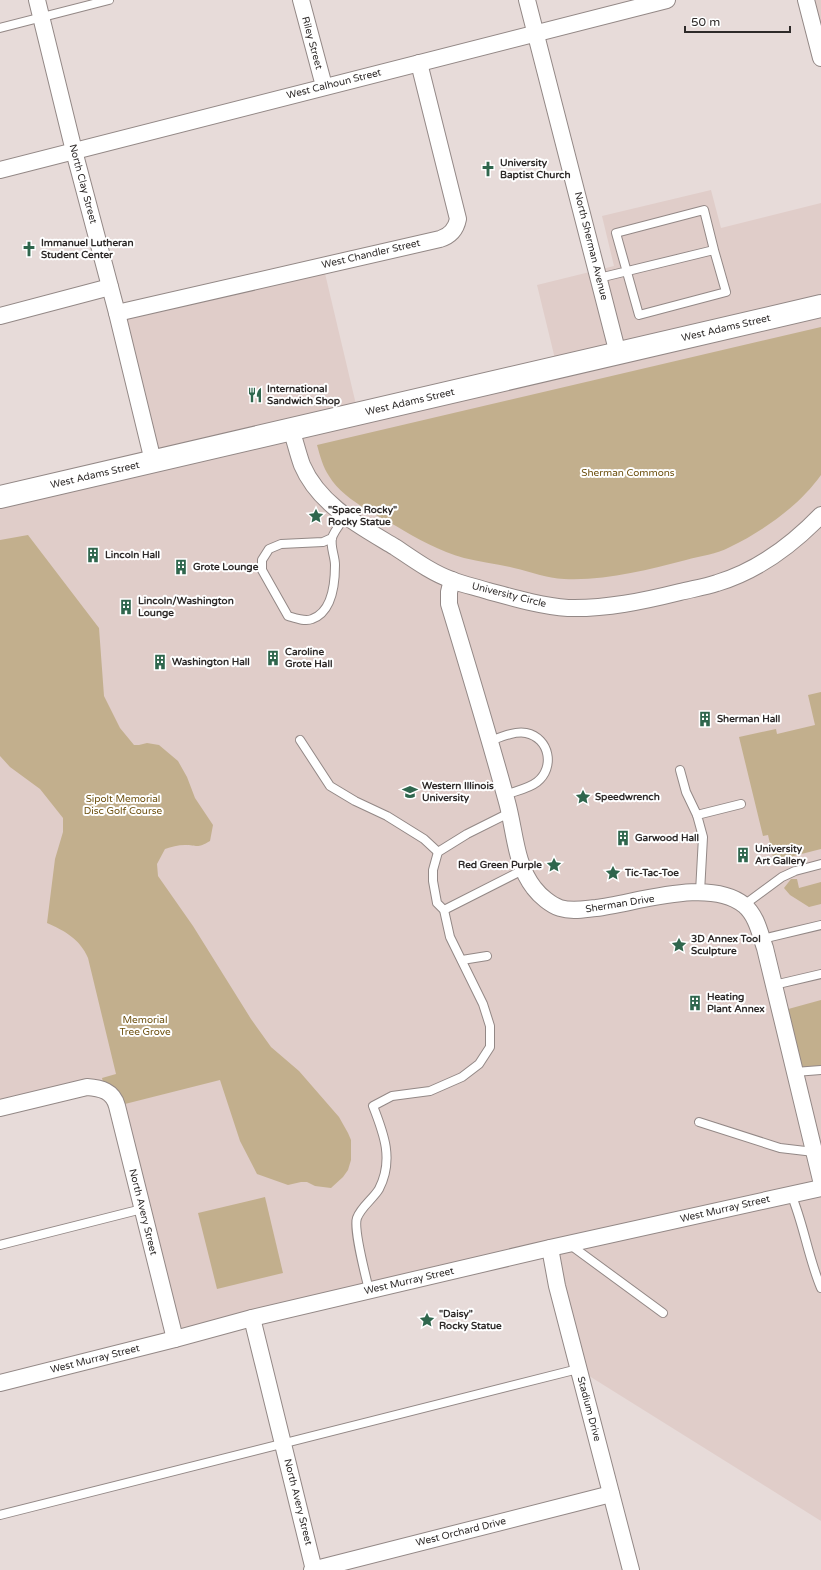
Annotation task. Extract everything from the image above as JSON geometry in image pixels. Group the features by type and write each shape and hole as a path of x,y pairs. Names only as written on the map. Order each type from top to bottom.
{"street":[{"name":"North Clay Street","path":"37,0 74,151 117,313 153,461"},
{"name":"Riley Street","path":"300,0 324,86"},
{"name":"North Sherman Avenue","path":"527,0 618,354"},
{"name":"West Calhoun Street","path":"0,170 324,86 667,0"},
{"path":"806,0 821,58"},
{"name":"West Chandler Street","path":"117,313 440,239 450,234 457,224 458,219 420,63"},
{"path":"0,316 110,287"},
{"name":"West Adams Street","path":"0,497 821,306"},
{"name":"University Circle","path":"291,430 302,466 310,480 320,493 345,517 436,572 452,580 520,600 554,606 568,608 599,607 630,603 662,597 718,583 782,551 804,533 821,515"},
{"name":"Sherman Drive","path":"452,580 449,592 449,604 490,741 510,813 523,870 534,888 548,901 560,908 573,910 605,907 683,893 700,892 721,895 744,905"},
{"path":"744,905 753,917 762,939 821,1180"},
{"name":"North Avery Street","path":"0,1108 87,1087 105,1090 116,1102 175,1339"},
{"name":"West Murray Street","path":"0,1383 252,1318 369,1290 821,1188"},
{"name":"Stadium Drive","path":"550,1248 557,1286 631,1570"},
{"name":"North Avery Street","path":"252,1318 314,1570"},
{"name":"West Orchard Drive","path":"314,1570 611,1494"}],"lane":[{"path":"0,28 109,0"},
{"path":"704,210 714,250 726,292 639,315 616,233 704,210"},
{"path":"599,278 714,250"},
{"path":"332,538 323,542 281,544 269,549 262,560 262,570 288,616 298,619 312,619 324,611 330,599 334,580 335,564 332,538 345,517"},
{"path":"490,741 519,733 528,734 536,737 547,751 547,769 542,777 536,783 505,795"},
{"path":"300,740 330,786 355,801 387,816 424,839 438,852"},
{"path":"680,770 686,792 697,815 703,837 700,892"},
{"path":"697,815 741,804"},
{"path":"369,1290 356,1233 356,1219 379,1189 386,1168 387,1151 381,1125 373,1106 392,1096 430,1091 462,1077 479,1064 490,1047 490,1026 486,1011 450,937 444,910 437,903 432,881 433,870 438,852 467,834 510,813"},
{"path":"744,905 782,877 795,871 821,864"},
{"path":"444,910 523,870"},
{"path":"762,939 821,925"},
{"path":"462,960 487,956"},
{"path":"774,985 821,974"},
{"path":"795,1072 821,1070"},
{"path":"699,1122 780,1148 814,1152"},
{"path":"791,1194 818,1272 821,1288"},
{"path":"0,1245 142,1209"},
{"path":"568,1244 663,1313"},
{"path":"0,1515 578,1369"}],"shaded area":[{"path":"806,0 821,0 821,57"},
{"name":"Western Illinois University","path":"711,190 721,228 821,203 821,1521 578,1369 550,1248 175,1339 105,1090 0,1108 0,497 152,461 117,313 323,265 358,413 557,367 537,285 614,266 602,216"}],"green space":[{"name":"Sherman Commons","path":"821,327 821,475 802,497 780,517 742,541 708,555 611,577 580,579 564,579 545,576 464,558 437,548 412,536 359,505 342,491 329,476 323,465 317,445"},
{"name":"Sipolt Memorial Disc Golf Course","path":"28,535 99,628 104,696 120,728 134,745 147,743 159,745 178,761 187,777 195,798 213,825 210,841 202,845 180,845 165,849 157,864 158,876 193,926 251,1019 271,1047 299,1071 339,1117 348,1133 351,1140 351,1160 348,1170 331,1188 315,1186 307,1182 288,1185 257,1174 240,1141 220,1080 117,1106 105,1090 102,1078 116,1074 88,958 85,951 71,936 47,923 55,859 63,832 63,818 40,789 10,767 0,756 0,540"},
{"path":"821,692 821,849 774,861 768,835 763,836 739,737 776,729 777,734 815,725 808,695"},
{"path":"791,879 797,879 799,888 821,882 821,904 809,907 790,895 784,888"},
{"path":"821,1000 821,1070 795,1072 781,1011"},
{"path":"265,1197 283,1273 217,1289 198,1213"}],"place":[{"name":"University Baptist Church","path":"488,169"},
{"name":"Immanuel Lutheran Student Center","path":"29,249"},
{"name":"International Sandwich Shop","path":"255,395"},
{"name":"\"Space Rocky\" Rocky Statue","path":"316,516"},
{"name":"Lincoln Hall","path":"93,555"},
{"name":"Grote Lounge","path":"181,567"},
{"name":"Lincoln/Washington Lounge","path":"126,607"},
{"name":"Caroline Grote Hall","path":"273,658"},
{"name":"Washington Hall","path":"160,662"},
{"name":"Sherman Hall","path":"705,719"},
{"name":"Western Illinois University","path":"410,792"},
{"name":"Speedwrench","path":"583,797"},
{"name":"Garwood Hall","path":"623,838"},
{"name":"University Art Gallery","path":"743,855"},
{"name":"Red Green Purple","path":"554,865"},
{"name":"Tic-Tac-Toe","path":"613,873"},
{"name":"3D Annex Tool Sculpture","path":"679,945"},
{"name":"Heating Plant Annex","path":"695,1003"},
{"name":"\"Daisy\" Rocky Statue","path":"427,1320"}],"park label":[{"name":"Memorial Tree Grove","path":"145,1026"}]}
